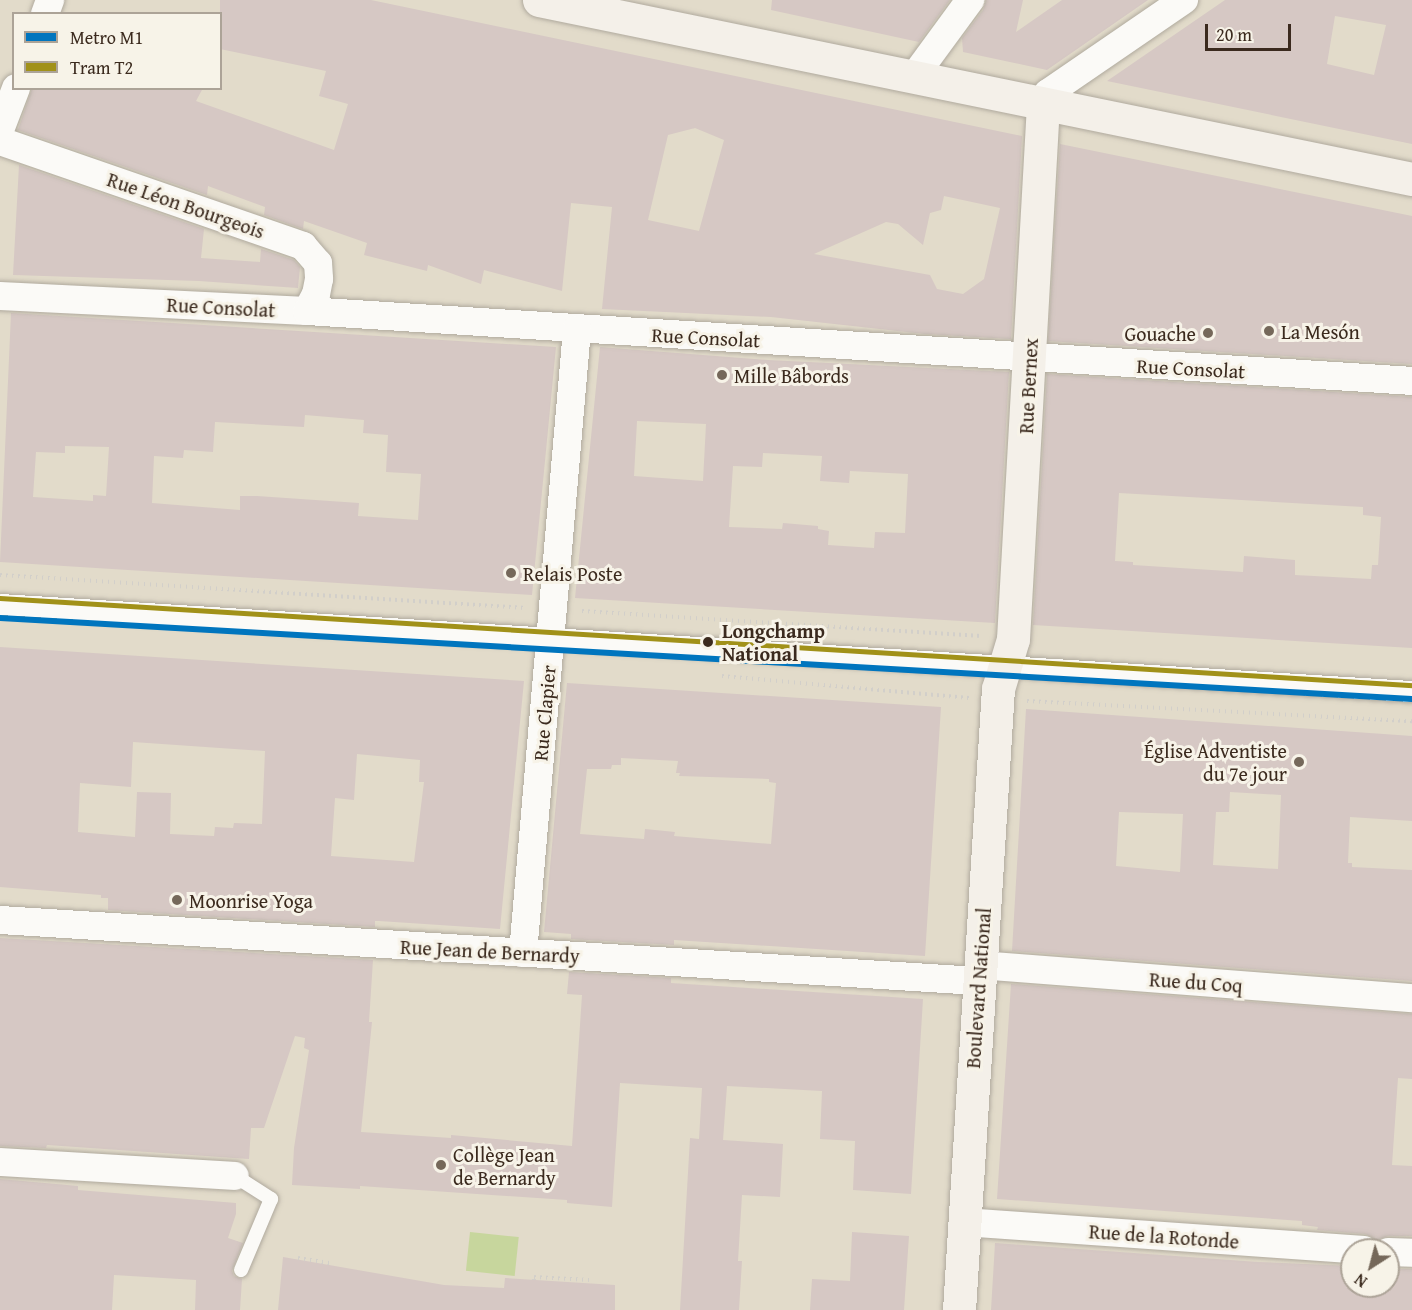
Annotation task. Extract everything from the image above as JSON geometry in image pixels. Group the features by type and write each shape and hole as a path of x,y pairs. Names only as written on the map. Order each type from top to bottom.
{"main road":[{"path":"539,0 1412,179"},
{"name":"Rue Bernex","path":"998,652 1013,639 1042,104"},
{"name":"Boulevard National","path":"958,1310 998,689 998,652"}],"street":[{"path":"913,78 970,0"},
{"path":"1042,104 1048,93 1184,0"},
{"path":"0,141 0,130 15,90"},
{"name":"Rue Léon Bourgeois","path":"0,141 303,246 318,262 316,294 308,311"},
{"name":"Rue Consolat","path":"0,296 308,311 1412,381"},
{"name":"Rue Clapier","path":"523,953 577,329"},
{"path":"0,604 550,638 998,652 1412,691"},
{"name":"Rue Jean de Bernardy","path":"0,920 523,953 979,973"},
{"name":"Rue du Coq","path":"979,973 1412,998"},
{"path":"0,1162 235,1176"},
{"name":"Rue de la Rotonde","path":"963,1222 1340,1248"}],"lane":[{"path":"235,1176 271,1199 241,1270"}],"path":[{"path":"0,575 535,608"},
{"path":"578,611 998,652"},
{"path":"711,675 960,697"},
{"path":"1031,701 1412,721"},
{"path":"298,1258 331,1263"},
{"path":"534,1280 534,1277 589,1280"}],"green space":[{"path":"470,1232 519,1237 515,1276 466,1271"}],"building":[{"path":"220,0 371,0 1022,136 1011,339 925,334 771,317 602,309 612,207 571,203 562,291 484,270 481,284 428,265 427,271 364,255 367,243 304,221 303,229 264,215 265,207 208,186 207,195 18,130 31,90 202,90 196,101 334,150 348,104 319,96 326,71 222,49","holes":["695,128 724,140 699,231 648,220 668,135","944,196 1000,208 984,279 963,294 937,289 930,275 814,254 886,222 898,224 923,245 930,213 941,210"]},
{"path":"772,0 950,0 919,42 771,10"},
{"path":"986,0 1023,0 1016,32 1062,0 1148,0 1047,70 963,52 962,38 983,10"},
{"path":"1225,0 1412,0 1412,144 1107,81","holes":["1335,16 1386,25 1374,75 1327,64"]},
{"path":"1060,144 1412,216 1412,364 1048,341"},
{"path":"19,165 204,229 201,258 260,262 261,249 294,260 300,267 298,288 199,281 13,275"},
{"path":"11,313 556,347 532,595 0,562","holes":["305,415 364,420 363,433 388,435 386,472 421,474 418,520 358,516 359,503 257,496 240,496 240,510 152,503 154,456 183,458 184,450 213,452 215,422 304,427","65,446 109,447 106,496 93,495 93,501 33,497 36,452 65,453"]},
{"path":"600,347 768,360 1009,372 995,623 575,598","holes":["637,421 706,424 703,481 634,476","763,453 822,456 820,481 849,483 850,471 908,474 905,533 875,532 874,548 828,545 829,531 818,529 818,526 783,523 782,529 729,527 733,466 762,467"]},
{"path":"1047,374 1412,397 1412,648 1033,625","holes":["1119,493 1363,507 1363,515 1381,517 1378,565 1372,565 1371,579 1295,575 1295,560 1244,556 1243,572 1133,565 1133,562 1115,561"]},
{"path":"0,647 524,681 500,929 379,921 375,921 375,927 108,910 108,898 101,898 101,895 0,887","holes":["133,742 265,751 262,824 234,823 233,828 215,827 214,836 170,834 171,793 137,792 135,837 78,832 80,783 131,787","357,754 420,760 419,782 424,782 414,862 331,856 335,798 354,800"]},
{"path":"567,683 941,707 925,956 674,940 674,945 571,939 571,934 544,932","holes":["621,758 678,761 676,773 680,773 679,776 769,779 769,782 776,783 771,844 674,836 675,832 645,829 644,839 580,834 587,769 611,769 612,765 621,765"]},
{"path":"1026,709 1412,736 1412,821 1350,817 1348,863 1352,863 1352,867 1412,870 1412,981 1012,951","holes":["1230,792 1281,795 1278,869 1213,865 1216,812 1229,812","1119,812 1183,814 1180,872 1116,866"]},
{"path":"0,938 373,960 369,1022 372,1022 361,1132 451,1138 451,1135 572,1146 582,995 567,994 569,972 671,978 671,983 923,999 911,1194 853,1190 855,1141 820,1139 822,1091 727,1086 723,1140 783,1144 780,1197 742,1195 738,1261 742,1261 739,1310 680,1310 690,1138 699,1139 702,1088 620,1083 612,1207 567,1203 567,1200 360,1186 360,1189 292,1185 294,1148 309,1050 304,1048 305,1038 295,1036 264,1128 251,1128 249,1159 47,1145 46,1148 0,1146"},
{"path":"1011,984 1412,1014 1412,1079 1398,1078 1392,1165 1412,1166 1412,1236 1373,1238 1365,1234 1317,1230 1318,1227 1302,1225 1302,1221 997,1199"},
{"path":"0,1179 78,1186 78,1190 236,1203 236,1214 228,1238 243,1243 232,1271 234,1276 242,1279 240,1310 195,1310 196,1280 114,1275 112,1310 0,1310"},
{"path":"852,1232 909,1236 904,1310 810,1310 812,1279 850,1281"},
{"path":"995,1243 1258,1262 1340,1265 1340,1298 1400,1298 1400,1269 1412,1269 1412,1310 991,1310"},
{"path":"283,1257 444,1285 504,1288 505,1278 615,1285 615,1310 278,1310"}],"metro line":[{"name":"M1","path":"0,618 1412,699"}],"tram line":[{"name":"T2","path":"0,598 1412,685"}],"place":[{"name":"La Mesón","path":"1269,331"},
{"name":"Gouache","path":"1208,333"},
{"name":"Mille Bâbords","path":"722,375"},
{"name":"Relais Poste","path":"511,573"},
{"name":"Longchamp National","path":"708,642"},
{"name":"Église Adventiste du 7e jour","path":"1299,762"},
{"name":"Moonrise Yoga","path":"177,900"},
{"name":"Collège Jean de Bernardy","path":"441,1165"}]}
